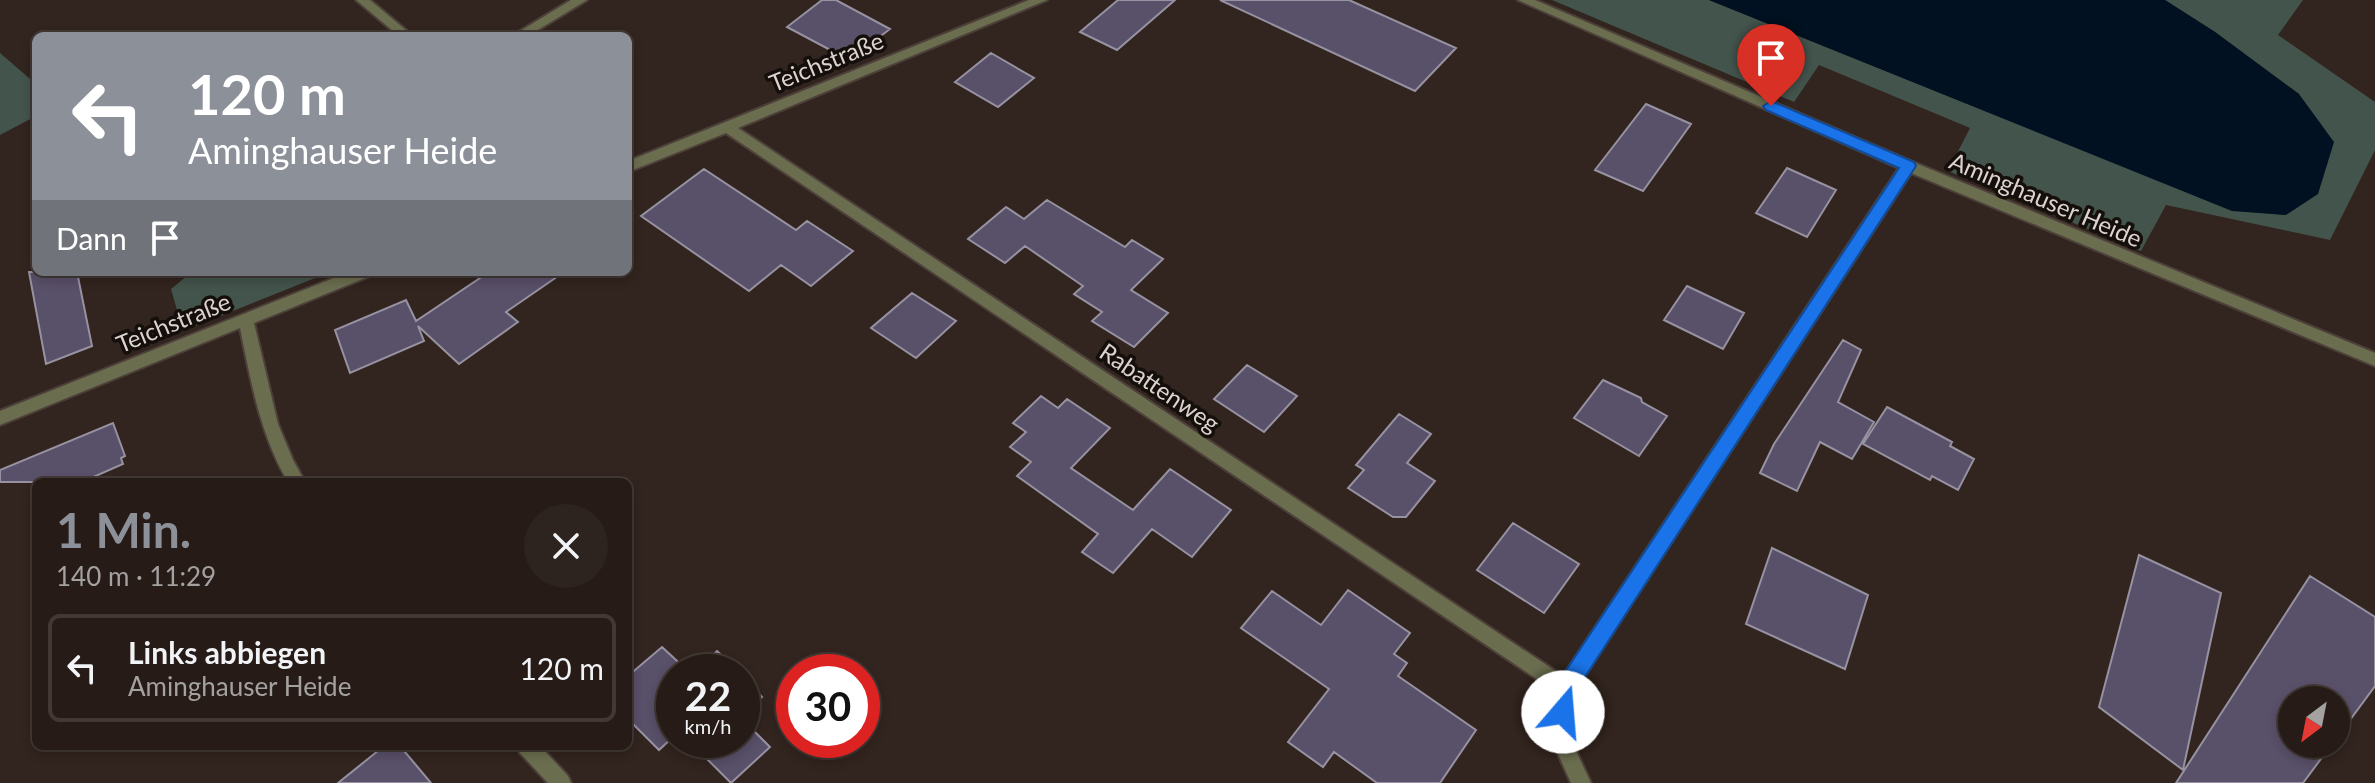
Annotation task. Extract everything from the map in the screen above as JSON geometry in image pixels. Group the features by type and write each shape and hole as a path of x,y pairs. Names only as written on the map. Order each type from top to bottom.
{"street":[{"path":"362,0 402,32"},
{"path":"525,32 581,0"},
{"name":"Teichstraße","path":"632,165 1041,0"},
{"name":"Aminghauser Heide","path":"1524,0 1908,166 2375,360"},
{"name":"Rabattenweg","path":"727,127 1566,688"},
{"path":"1581,783 1559,736 1566,688 1908,166"},
{"name":"Teichstraße","path":"0,418 355,276"},
{"path":"246,319 266,411 286,466 294,478"},
{"path":"531,750 561,783"}],"green space":[{"path":"1552,0 1709,0 2232,210 2285,215 2299,94 2215,32 2165,0 2303,0 2278,35 2375,102 2375,150 2330,240 2166,205 2141,251 1948,171 1970,128 1819,65 1794,102"},
{"path":"0,53 32,81 32,118 0,135"},
{"path":"187,276 320,276 183,331 171,289"}],"water":[{"path":"1709,0 2165,0 2215,32 2299,94 2334,142 2318,194 2286,215 2232,211"}],"building":[{"path":"822,0 836,0 890,29 849,60 787,27"},
{"path":"1118,0 1175,0 1117,50 1080,32"},
{"path":"1220,0 1349,0 1456,48 1415,91"},
{"path":"991,53 1034,78 998,107 955,82"},
{"path":"1646,104 1691,124 1643,191 1595,170"},
{"path":"1787,168 1836,190 1807,237 1756,213"},
{"path":"704,169 796,230 807,221 853,251 811,286 781,265 749,291 641,216"},
{"path":"1047,200 1125,247 1132,240 1163,259 1131,290 1168,313 1134,347 1092,321 1102,312 1074,294 1083,286 1025,246 1005,263 968,239 1006,207 1024,219"},
{"path":"29,272 32,276 78,276 92,346 46,364"},
{"path":"483,276 558,276 506,312 518,322 459,364 418,326 424,341 350,373 335,330 406,300 416,321"},
{"path":"1687,286 1744,313 1723,349 1664,320"},
{"path":"912,293 956,321 916,358 871,328"},
{"path":"1843,340 1861,350 1838,402 1874,422 1852,459 1820,442 1797,491 1760,473 1774,444"},
{"path":"1247,365 1297,396 1264,432 1214,399"},
{"path":"1603,380 1641,398 1642,402 1667,416 1639,456 1574,418"},
{"path":"1041,396 1058,408 1067,399 1110,428 1071,468 1133,510 1170,469 1231,510 1192,557 1152,529 1113,573 1082,552 1098,534 1017,476 1031,462 1010,447 1026,432 1013,423"},
{"path":"1887,407 1952,442 1950,446 1974,459 1958,490 1932,476 1930,480 1863,444"},
{"path":"1399,414 1431,434 1407,463 1435,481 1406,517 1393,517 1348,488 1364,470 1356,465"},
{"path":"113,423 125,456 121,458 123,464 91,478 32,478 32,482 0,482 0,470"},
{"path":"1513,523 1579,564 1544,613 1477,570"},
{"path":"1772,548 1868,595 1845,669 1746,624"},
{"path":"2139,555 2221,593 2183,770 2099,707"},
{"path":"2310,576 2375,617 2375,686 2350,720 2350,686 2278,686 2278,758 2322,758 2303,783 2176,783"},
{"path":"1348,590 1410,633 1394,654 1407,663 1398,676 1476,730 1440,783 1377,783 1334,752 1323,767 1288,742 1329,689 1241,628 1272,591 1321,625"},
{"path":"662,647 670,654 656,654 656,747 632,723 632,673"},
{"path":"760,737 770,747 760,756"},
{"path":"379,750 403,750 431,783 338,783"},
{"path":"706,758 758,758 731,783"}],"route":[{"path":"1563,712 1566,688 1908,166 1771,106"}]}
